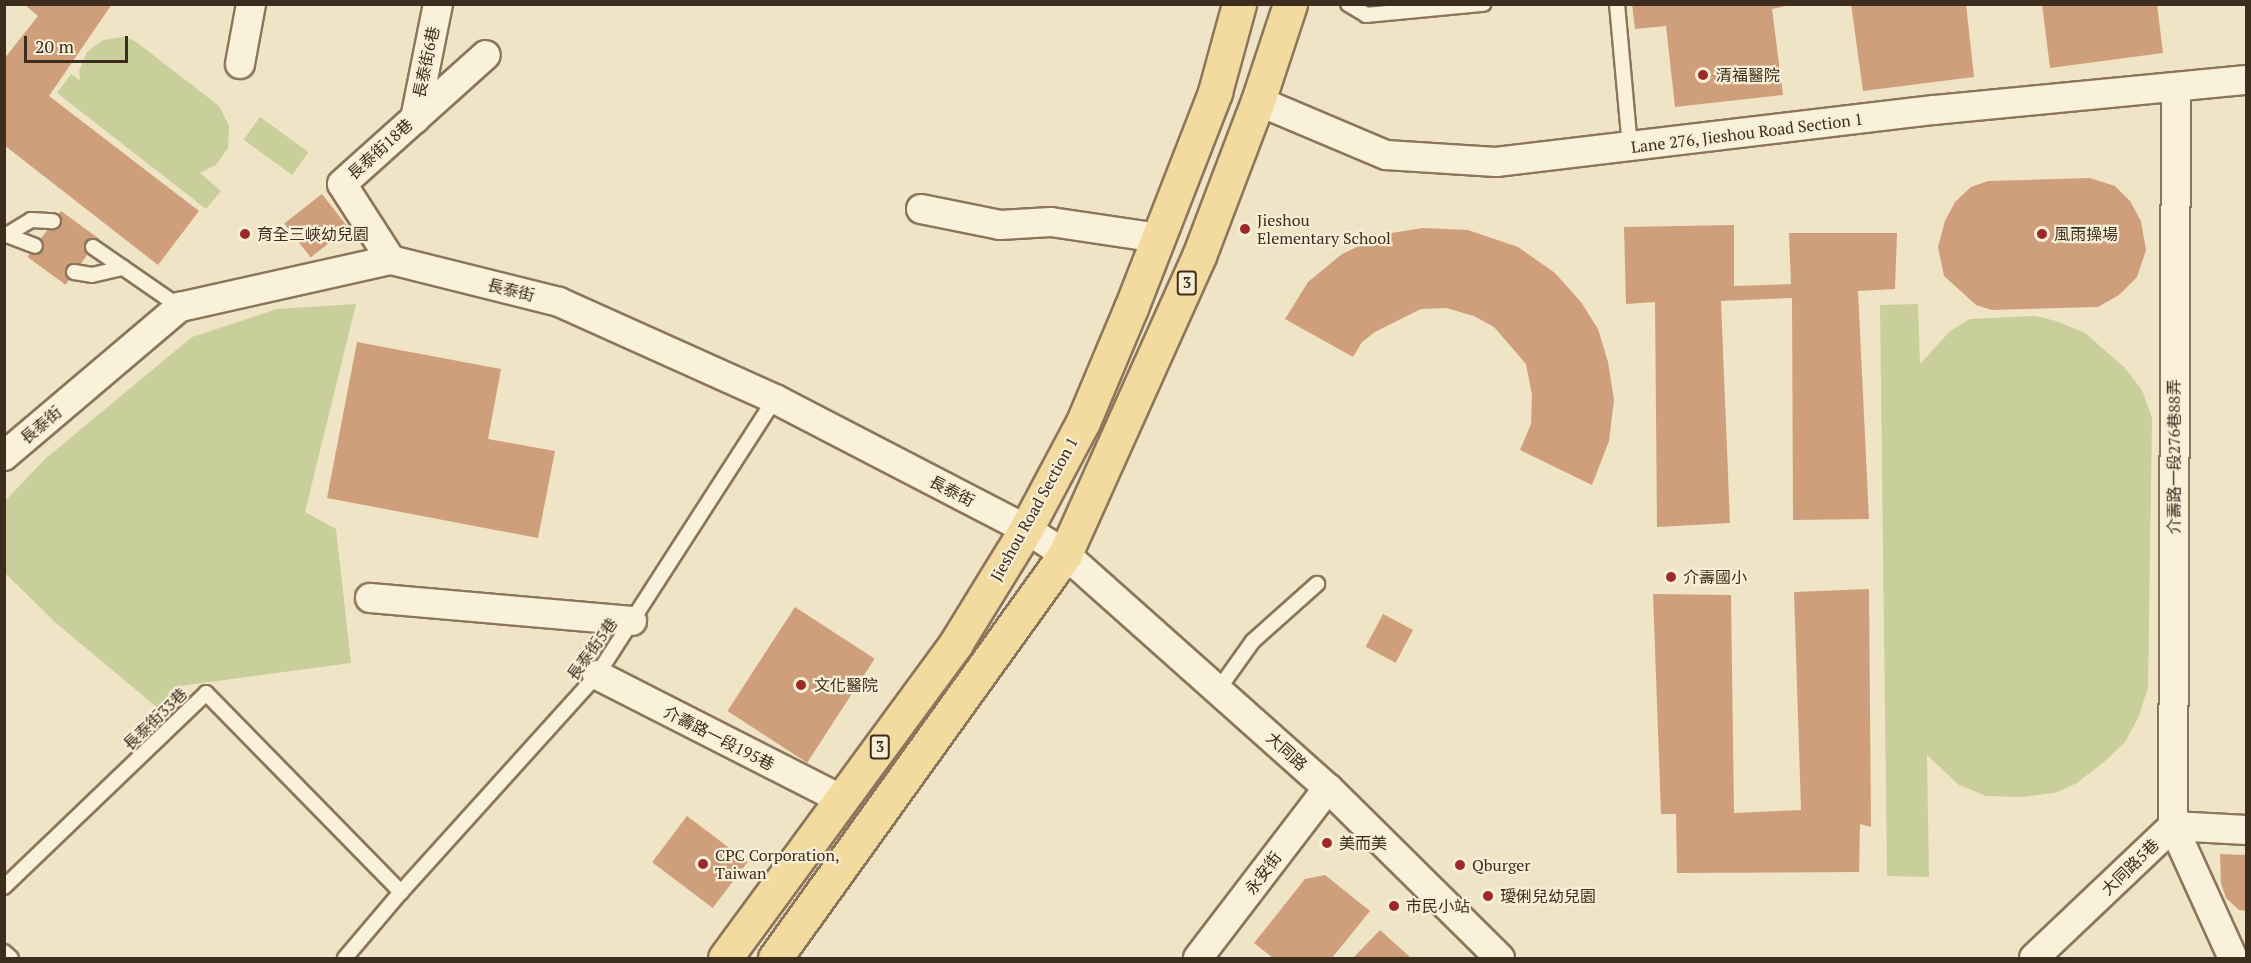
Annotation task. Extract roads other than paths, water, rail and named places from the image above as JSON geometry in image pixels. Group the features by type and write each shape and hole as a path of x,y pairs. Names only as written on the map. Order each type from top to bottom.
{"main road":[{"name":"Jieshou Road Section 1","path":"725,958 956,643 1026,529 1083,422 1158,238 1215,92 1239,4"},
{"name":"3","path":"775,958 1065,554 1199,256 1258,101 1290,4"}],"street":[{"path":"240,64 251,4"},
{"name":"長泰街6巷","path":"415,119 438,4"},
{"name":"長泰街18巷","path":"391,260 342,184 486,55"},
{"name":"Lane 276, Jieshou Road Section 1","path":"1258,101 1386,155 1496,162 1934,110 2247,80"},
{"name":"介壽路一段276巷88弄","path":"2173,826 2176,87"},
{"path":"921,209 1000,225 1051,222 1158,238"},
{"name":"長泰街","path":"4,456 180,307 391,260 559,302 775,399 1026,529 1065,554"},
{"name":"大同路","path":"1065,554 1328,788 1500,958"},
{"path":"370,598 633,621"},
{"name":"介壽路一段195巷","path":"597,675 842,800"},
{"name":"永安街","path":"1198,958 1328,788"},
{"path":"2173,826 2233,958"},
{"name":"大同路5巷","path":"2034,958 2173,826 2247,830"}],"lane":[{"path":"1348,4 1366,15 1483,4"},
{"path":"1617,4 1630,147"},
{"path":"6,234 31,220 53,221"},
{"path":"6,234 35,246"},
{"path":"93,247 180,307"},
{"path":"75,272 92,275 123,268"},
{"name":"長泰街5巷","path":"345,958 401,892 597,675 775,399"},
{"path":"1218,690 1253,641 1317,584"},
{"name":"長泰街33巷","path":"4,887 206,693 401,892"},
{"path":"4,952 11,958"}],"place":[{"name":"清福醫院","path":"1703,75"},
{"name":"Jieshou Elementary School","path":"1245,229"},
{"name":"育全三峽幼兒園","path":"245,234"},
{"name":"風雨操場","path":"2042,234"},
{"name":"介壽國小","path":"1671,577"},
{"name":"文化醫院","path":"801,685"},
{"name":"美而美","path":"1327,843"},
{"name":"CPC Corporation, Taiwan","path":"703,864"},
{"name":"Qburger","path":"1460,865"},
{"name":"璦俐兒幼兒園","path":"1488,896"},
{"name":"市民小站","path":"1394,906"}]}
